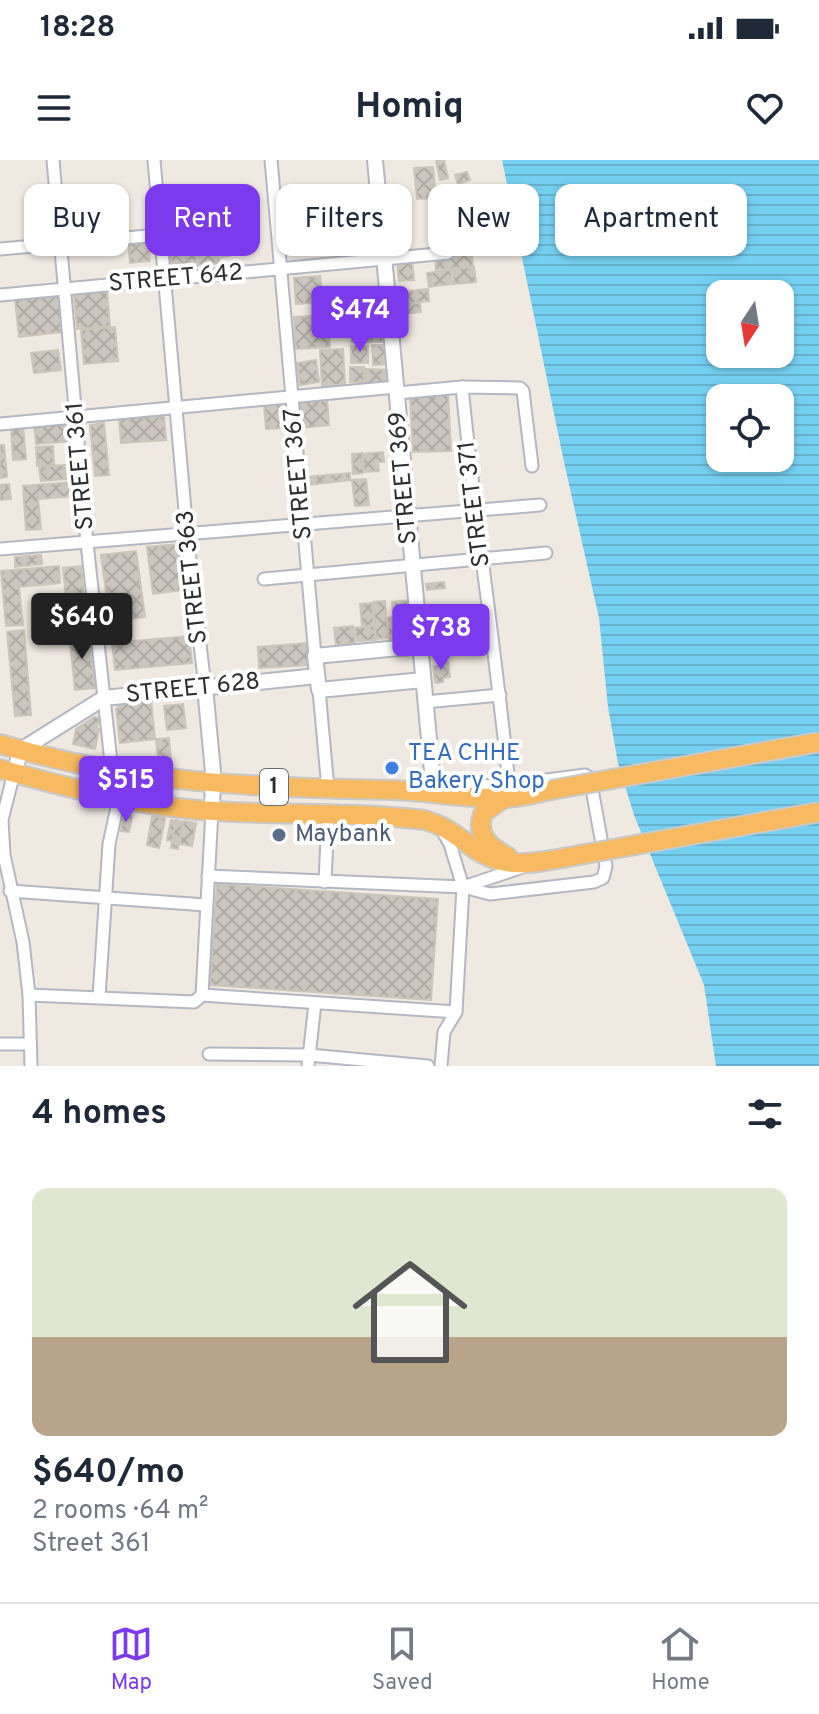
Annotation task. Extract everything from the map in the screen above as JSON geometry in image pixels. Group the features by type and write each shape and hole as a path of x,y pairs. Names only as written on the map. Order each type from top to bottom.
{"highway":[{"name":"1","path":"0,744 112,771 213,784 439,795 551,790 819,742"},
{"name":"1","path":"7,771 119,798 212,811 406,818 439,824 497,862 536,863 819,812"},
{"path":"507,792 484,812 479,825 482,835 504,855 522,862 536,863"}],"street":[{"name":"STREET 361","path":"53,160 55,184"},
{"name":"STREET 363","path":"154,160 156,184"},
{"name":"STREET 367","path":"271,160 328,789"},
{"name":"STREET 369","path":"375,160 433,782 439,795"},
{"path":"0,249 24,247"},
{"name":"STREET 642","path":"0,295 428,255"},
{"name":"STREET 361","path":"62,256 87,543 112,771"},
{"name":"STREET 363","path":"161,256 213,784 202,995"},
{"name":"STREET 371","path":"462,387 474,510 500,695 507,792"},
{"path":"0,424 292,396 516,387 523,391 532,466"},
{"path":"0,549 540,505"},
{"path":"264,579 546,553"},
{"path":"315,656 490,624"},
{"name":"STREET 628","path":"21,750 104,698 205,687 423,680"},
{"path":"425,702 500,695"},
{"path":"21,750 7,771 2,820 10,891 23,942 29,995 31,1066"},
{"path":"208,876 463,887 490,894 594,882 603,878 606,866 590,778 578,776 507,792"},
{"path":"99,997 109,844 119,798"},
{"path":"325,882 328,816"},
{"path":"439,824 450,844 463,887 456,1012 444,1032 441,1066"},
{"path":"463,887 536,863"},
{"path":"10,891 206,905"},
{"path":"29,995 194,1002 202,995 456,1012"},
{"path":"309,1061 315,1003"},
{"path":"0,1044 30,1044"},
{"path":"209,1054 428,1066"}],"water":[{"path":"502,160 819,160 819,1066 716,1066 704,985 634,815 618,763 608,707 599,618 522,256 539,256 539,184 507,184"}],"building":[{"path":"436,160 444,160 448,178 440,180"},
{"path":"433,167 435,184 428,184 428,198 417,199 414,168"},
{"path":"467,172 470,180 458,184 455,175"},
{"path":"145,236 145,256 150,256 150,261 130,263 129,238"},
{"path":"171,256 196,256 197,266 172,268"},
{"path":"198,256 219,256 220,263 199,265"},
{"path":"472,256 473,266 436,270 435,257"},
{"path":"412,259 414,280 399,281 397,261"},
{"path":"474,267 476,282 454,284 453,269"},
{"path":"451,270 452,284 429,287 427,273"},
{"path":"320,276 323,302 296,304 294,278"},
{"path":"428,289 429,301 399,304 398,292"},
{"path":"107,292 110,326 77,329 74,294"},
{"path":"59,295 61,332 19,337 15,300"},
{"path":"420,303 421,312 401,314 400,304"},
{"path":"328,315 330,347 296,349 294,317"},
{"path":"386,317 387,342 352,342 352,318"},
{"path":"115,327 118,361 84,364 81,330"},
{"path":"372,345 388,345 389,364 373,365"},
{"path":"351,346 368,346 368,363 351,363"},
{"path":"343,349 345,384 322,386 320,350"},
{"path":"58,350 61,370 34,373 31,353"},
{"path":"316,360 319,382 300,385 297,363"},
{"path":"350,367 364,367 364,382 350,382"},
{"path":"366,369 391,370 390,384 366,383"},
{"path":"448,393 451,451 413,452 410,395"},
{"path":"327,400 329,425 302,428 300,403"},
{"path":"281,403 283,428 266,429 264,405"},
{"path":"164,416 166,440 121,443 119,419"},
{"path":"66,422 72,428 74,441 36,444 34,425"},
{"path":"104,423 109,475 95,476 90,425"},
{"path":"23,426 26,459 13,460 11,427"},
{"path":"0,445 4,445 7,477 0,478"},
{"path":"53,446 54,465 37,466 36,447"},
{"path":"383,452 384,462 378,462 379,471 364,472 363,454"},
{"path":"362,453 363,473 353,474 352,454"},
{"path":"65,465 66,479 41,481 39,467"},
{"path":"350,473 350,480 308,485 307,477"},
{"path":"366,479 369,505 355,506 352,480"},
{"path":"74,482 75,496 38,499 41,529 26,530 23,486"},
{"path":"9,484 11,499 0,500 0,485"},
{"path":"179,544 184,590 153,594 147,547"},
{"path":"136,551 145,617 110,622 101,555"},
{"path":"41,555 42,564 15,567 15,557"},
{"path":"59,566 60,583 19,587 23,625 6,626 1,571"},
{"path":"81,566 87,627 69,629 63,568"},
{"path":"444,582 445,588 427,590 426,584"},
{"path":"411,600 412,610 393,612 392,602"},
{"path":"385,601 388,638 376,639 373,602"},
{"path":"372,603 374,625 362,626 360,604"},
{"path":"412,611 413,621 407,621 408,636 397,637 394,613"},
{"path":"394,617 396,639 389,640 387,618"},
{"path":"353,626 355,643 336,645 334,628"},
{"path":"374,626 376,640 357,641 355,628"},
{"path":"455,629 458,650 451,651 449,630"},
{"path":"24,630 31,715 15,716 7,632"},
{"path":"448,630 449,641 430,643 429,633"},
{"path":"88,631 95,688 75,690 69,633"},
{"path":"189,636 192,663 115,670 112,643"},
{"path":"450,642 450,647 431,649 431,644"},
{"path":"307,643 309,665 259,668 258,647"},
{"path":"443,662 448,662 450,677 435,683 433,666 443,665"},
{"path":"151,700 155,739 120,743 116,709 120,704"},
{"path":"183,704 186,728 167,730 164,706"},
{"path":"94,717 99,718 95,749 73,744 76,729"},
{"path":"169,738 171,759 158,760 156,739"},
{"path":"124,815 132,816 129,832 121,831"},
{"path":"152,816 165,818 159,848 147,845"},
{"path":"171,820 176,821 172,841 167,840"},
{"path":"176,820 183,822 178,849 171,848"},
{"path":"184,821 196,823 192,846 180,844"},
{"path":"217,884 438,899 431,1000 210,985"}],"place":[{"name":"TEA CHHE Bakery Shop","path":"392,768"},
{"name":"Maybank","path":"279,835"}]}
